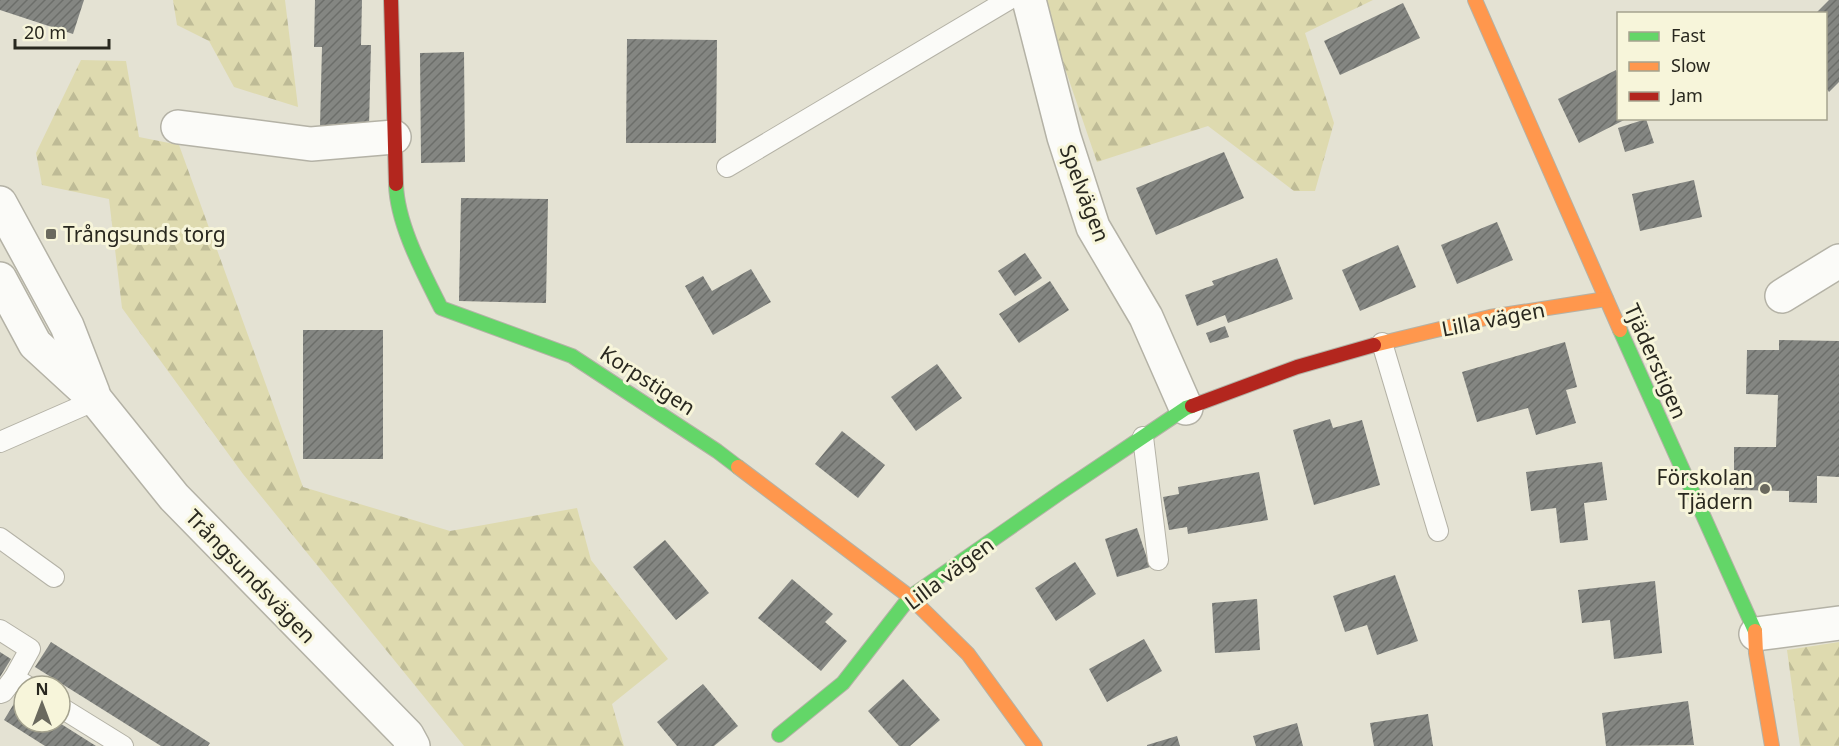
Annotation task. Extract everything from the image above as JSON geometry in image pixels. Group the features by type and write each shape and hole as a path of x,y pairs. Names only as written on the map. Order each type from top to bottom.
{"street":[{"name":"Spelvägen","path":"1029,0 1064,137 1093,227 1146,317 1186,408"},
{"name":"Tjäderstigen","path":"1475,0 1756,634 1756,653 1772,746"},
{"name":"Korpstigen","path":"393,2 396,197 414,254 441,308 572,356 717,451 910,597 968,654 1035,746"},
{"path":"178,127 311,144 394,137"},
{"name":"Trångsundsvägen","path":"0,203 67,326 96,400"},
{"path":"1782,296 1839,261"},
{"name":"Trångsundsvägen","path":"0,279 35,345 96,400 174,497 407,735 413,746"},
{"name":"Lilla vägen","path":"779,735 843,683 910,597 1186,408 1297,367 1382,344 1490,317 1606,299"},
{"path":"1756,634 1839,623"}],"lane":[{"path":"727,167 1008,0"},
{"path":"1382,344 1438,531"},
{"path":"0,442 96,400"},
{"path":"1143,437 1158,560"},
{"path":"0,538 54,577"},
{"path":"0,630 30,649 22,674"},
{"path":"72,714 123,746"}],"green space":[{"path":"173,0 285,0 298,107 234,87 209,41 177,25"},
{"path":"1043,0 1373,0 1305,33 1334,123 1315,191 1294,191 1208,126 1097,162"},
{"path":"81,60 126,61 139,137 179,145 303,487 450,531 577,508 591,560 668,659 612,704 624,746 464,746 243,474 122,308 109,199 42,185 36,153"},
{"path":"1839,642 1839,746 1800,746 1787,650"}],"building":[{"path":"0,0 84,0 73,34 0,10"},
{"path":"315,0 362,0 361,45 371,45 369,127 320,126 322,47 314,47"},
{"path":"1829,0 1839,0 1839,82 1829,92 1827,89 1827,12 1817,12"},
{"path":"1403,3 1420,38 1340,75 1324,41"},
{"path":"627,39 717,40 716,143 626,143"},
{"path":"464,52 465,162 421,163 420,53"},
{"path":"1616,70 1617,120 1624,120 1579,143 1558,99"},
{"path":"1646,120 1654,143 1625,152 1618,128"},
{"path":"1224,152 1244,198 1156,235 1136,188"},
{"path":"1694,180 1702,217 1640,231 1632,194"},
{"path":"461,198 548,199 546,303 459,301"},
{"path":"1497,222 1513,260 1457,284 1441,245"},
{"path":"1398,245 1416,287 1360,311 1342,270"},
{"path":"1025,253 1042,278 1015,296 998,271"},
{"path":"1277,258 1293,299 1228,323 1225,315 1197,326 1185,295 1214,285 1212,281"},
{"path":"751,269 771,302 713,335 685,286 703,276 712,291"},
{"path":"1050,281 1069,310 1019,343 999,314"},
{"path":"1225,326 1229,337 1210,343 1206,333"},
{"path":"303,330 383,330 383,459 303,459"},
{"path":"1779,340 1839,341 1839,477 1817,476 1817,503 1789,502 1789,491 1734,490 1734,447 1776,447 1778,395 1746,394 1747,350 1779,350"},
{"path":"1565,342 1577,387 1566,390 1576,423 1536,435 1528,408 1477,422 1462,372"},
{"path":"937,364 962,398 916,431 891,397"},
{"path":"1330,419 1333,428 1362,420 1380,485 1314,505 1293,430"},
{"path":"842,431 885,465 858,498 815,464"},
{"path":"1602,462 1607,500 1584,503 1588,540 1560,543 1556,508 1531,511 1526,472"},
{"path":"1259,472 1268,520 1188,534 1187,527 1169,530 1163,497 1179,494 1178,487"},
{"path":"1137,528 1150,567 1117,577 1105,539"},
{"path":"665,540 709,593 676,620 633,567"},
{"path":"1075,562 1096,594 1056,621 1035,588"},
{"path":"1395,575 1418,641 1377,655 1367,625 1345,632 1333,596"},
{"path":"792,579 833,614 825,622 847,641 821,671 758,618"},
{"path":"1655,581 1662,653 1614,659 1610,620 1582,623 1578,590"},
{"path":"1257,599 1260,650 1215,653 1212,603"},
{"path":"1144,639 1162,671 1107,702 1089,669"},
{"path":"51,642 210,743 208,746 161,746 72,690 72,674 46,674 35,667"},
{"path":"0,652 11,659 0,677"},
{"path":"903,679 940,720 910,746 899,746 868,711"},
{"path":"703,684 738,726 714,746 677,746 657,722"},
{"path":"1688,701 1694,745 1606,746 1602,713"},
{"path":"12,707 12,725 4,720"},
{"path":"1428,714 1433,746 1374,746 1370,723"},
{"path":"1297,723 1303,746 1256,746 1253,736"},
{"path":"72,731 96,746 45,746 26,734 72,734"},
{"path":"1177,736 1180,746 1147,746 1147,745"}],"traffic: fast":[{"path":"396,184 397,199 406,231 441,308 572,356 738,467"},
{"path":"1620,330 1755,631"},
{"path":"779,735 843,683 910,597 1061,492 1192,406"}],"traffic: slow":[{"path":"1475,0 1620,330"},
{"path":"1374,345 1490,317 1606,299"},
{"path":"738,467 910,597 968,654 1035,746"},
{"path":"1755,631 1756,653 1772,746"}],"traffic: jam":[{"path":"391,0 396,184"},
{"path":"1192,406 1297,367 1374,345"}],"place":[{"name":"Trångsunds torg","path":"51,234"},
{"name":"Förskolan Tjädern","path":"1765,489"}]}
